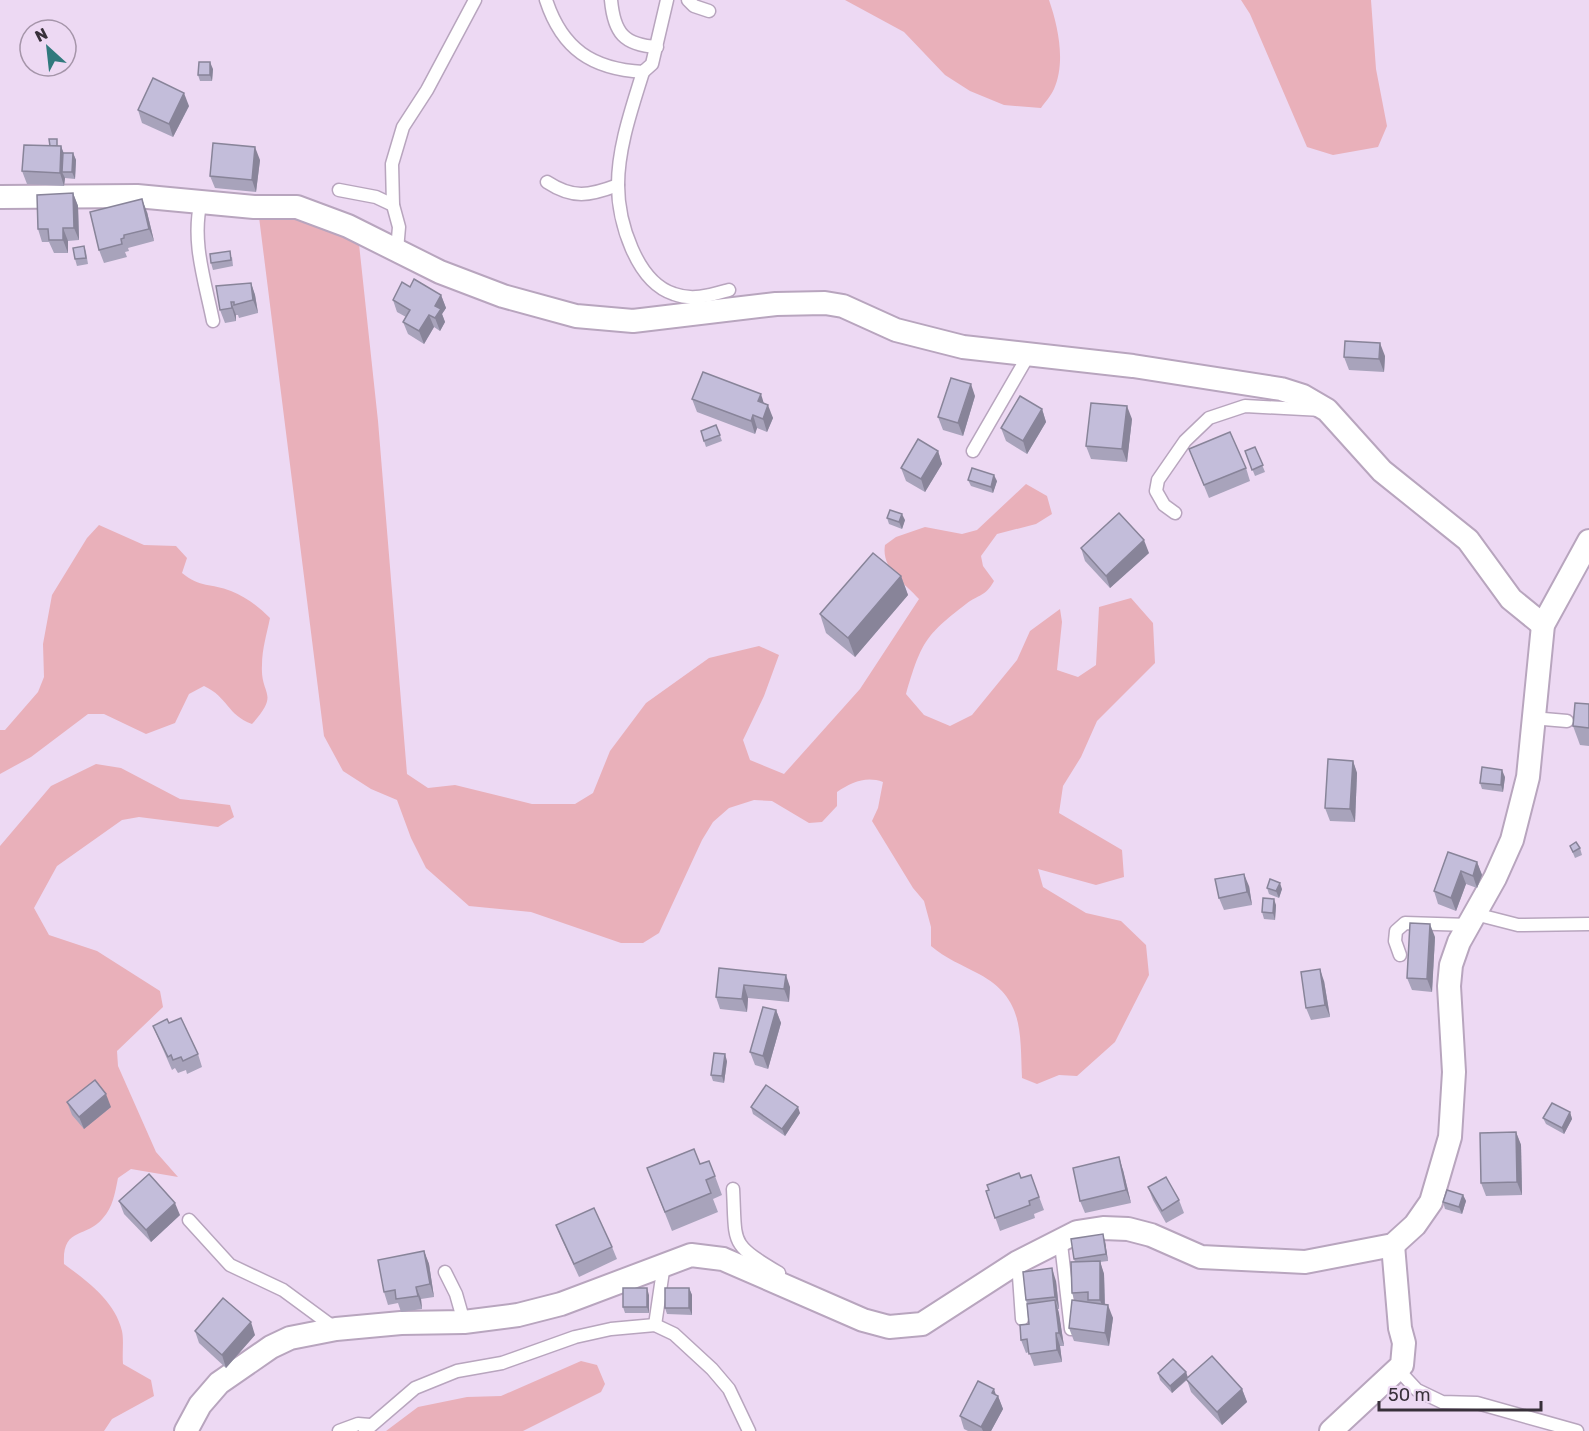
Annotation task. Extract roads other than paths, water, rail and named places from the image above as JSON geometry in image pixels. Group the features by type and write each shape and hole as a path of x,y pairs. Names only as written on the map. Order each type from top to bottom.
{"street":[{"path":"0,197 137,196 254,207 297,207 348,226 440,272 503,296 576,315 633,321 776,304 825,303 843,306 896,330 963,347 1133,366 1259,384 1303,396 1327,410 1382,471 1468,540 1510,599 1543,626"},
{"path":"186,1431 200,1405 219,1383 238,1368 290,1338 336,1329 401,1323 464,1322 508,1317 561,1304 664,1264 691,1256 723,1259 828,1305 889,1327 922,1324 1018,1262 1065,1235 1103,1228 1128,1229 1151,1235 1201,1257 1234,1260 1305,1262 1393,1245 1415,1225 1431,1202 1450,1137 1454,1072 1449,986 1451,965 1512,840 1522,808 1543,626 1589,541"},
{"path":"1331,1431 1402,1365 1404,1342 1400,1328 1393,1245"}],"lane":[{"path":"397,250 399,227 393,205 392,164 403,128 427,90 475,0"},
{"path":"546,0 561,34 578,52 604,66 643,72"},
{"path":"611,0 613,15 621,36 637,46 657,47"},
{"path":"667,0 652,64 643,72 622,152 618,185 621,218 634,255 654,281 673,294 698,298 729,290"},
{"path":"688,0 694,6 709,11"},
{"path":"547,182 566,194 587,194 618,185"},
{"path":"339,190 376,197 393,205"},
{"path":"201,201 196,222 199,252 213,321"},
{"path":"973,451 1028,356"},
{"path":"1175,513 1164,505 1156,490 1158,480 1185,441 1209,418 1245,406 1327,410"},
{"path":"1533,718 1567,721"},
{"path":"1400,955 1395,941 1396,931 1405,923 1472,920 1518,925 1589,924"},
{"path":"733,1189 734,1226 738,1243 747,1255 828,1305"},
{"path":"189,1220 202,1231 230,1265 283,1290 336,1329"},
{"path":"1065,1235 1061,1244 1071,1329"},
{"path":"1018,1262 1022,1319"},
{"path":"655,1325 664,1264"},
{"path":"445,1272 456,1294 464,1322"},
{"path":"339,1431 357,1424 368,1428 415,1388 457,1371 502,1363 575,1336 611,1329 655,1325 674,1334 729,1389 749,1431"},
{"path":"1402,1365 1404,1376 1417,1390 1442,1402 1477,1402 1577,1431"}]}
